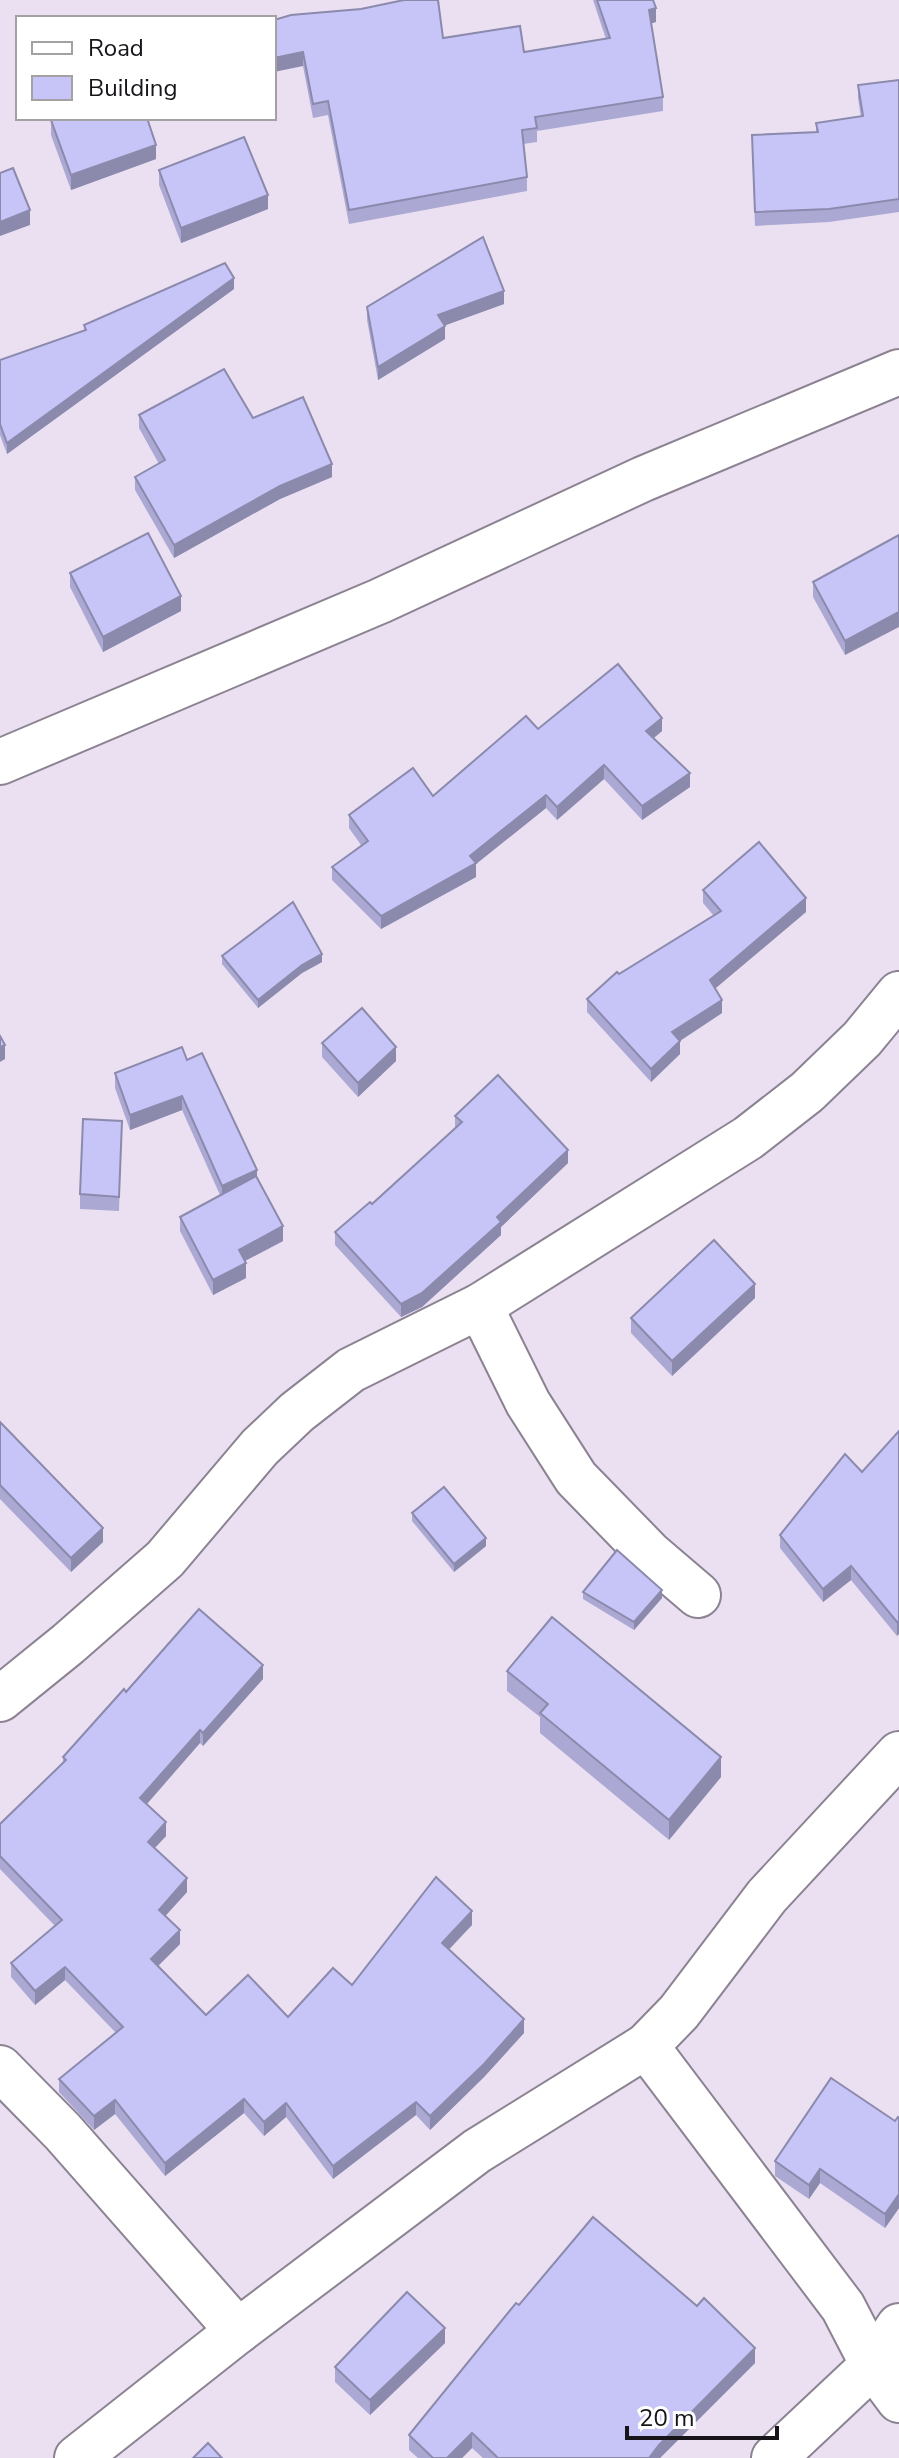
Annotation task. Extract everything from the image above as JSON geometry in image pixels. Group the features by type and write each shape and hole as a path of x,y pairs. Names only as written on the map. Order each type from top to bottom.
{"street":[{"path":"0,762 380,601 643,479 899,372"},
{"path":"0,1699 165,1559 260,1447 297,1412 351,1370 480,1306 748,1138 807,1092 862,1039 899,994"},
{"path":"480,1306 528,1403 576,1478 650,1554 698,1595"},
{"path":"77,2458 238,2331 477,2151 646,2046 679,2012 767,1896 899,1754"},
{"path":"646,2046 843,2307 873,2365 899,2400"},
{"path":"0,2068 63,2132 238,2331"},
{"path":"774,2458 873,2365 899,2326"}],"building":[{"path":"404,0 438,0 443,38 520,26 524,52 610,38 597,0 653,0 656,8 649,10 663,97 535,117 537,128 522,130 527,177 349,210 328,101 313,104 303,52 276,58 276,19 291,15 361,9"},
{"path":"899,80 899,199 829,209 755,212 752,135 818,132 816,123 863,116 858,85"},
{"path":"51,120 148,120 156,145 71,175"},
{"path":"244,137 268,195 181,228 159,170"},
{"path":"13,168 30,210 0,222 0,173"},
{"path":"483,237 504,291 438,315 445,326 378,367 367,307"},
{"path":"225,263 234,278 7,443 0,424 0,360 86,330 84,325"},
{"path":"224,369 253,418 303,397 332,464 280,486 174,545 135,477 165,460 139,415"},
{"path":"148,533 181,596 103,637 70,573"},
{"path":"899,535 899,612 845,641 813,582"},
{"path":"618,664 662,718 646,731 690,773 642,806 604,765 557,807 546,795 470,856 476,863 381,916 332,867 368,841 349,815 413,768 433,796 526,716 538,729"},
{"path":"759,842 806,898 710,980 722,1000 672,1032 680,1041 651,1069 587,999 617,972 619,974 721,911 703,890"},
{"path":"293,902 322,954 302,965 258,1000 222,956"},
{"path":"362,1008 396,1047 358,1083 322,1043"},
{"path":"182,1047 187,1060 202,1053 257,1170 222,1186 182,1096 130,1115 115,1073"},
{"path":"498,1075 568,1150 497,1217 501,1222 422,1293 401,1304 335,1232 370,1202 372,1204 462,1122 455,1116"},
{"path":"83,1119 122,1121 119,1197 80,1194"},
{"path":"256,1176 283,1226 239,1250 246,1263 213,1280 180,1217"},
{"path":"714,1240 755,1284 672,1361 631,1318"},
{"path":"0,1422 103,1528 71,1558 0,1485"},
{"path":"899,1431 897,1622 851,1566 823,1589 780,1535 845,1454 862,1472"},
{"path":"444,1487 486,1538 454,1564 412,1513"},
{"path":"617,1550 662,1590 634,1622 583,1592"},
{"path":"199,1609 263,1665 140,1798 166,1822 148,1842 187,1878 159,1910 180,1930 151,1959 206,2015 248,1975 288,2017 333,1968 352,1985 436,1877 472,1911 442,1943 524,2019 484,2064 430,2116 416,2102 333,2166 286,2103 264,2122 244,2099 165,2163 115,2100 94,2116 59,2079 123,2027 65,1967 35,1991 11,1963 62,1920 0,1856 0,1824 66,1760 63,1757 124,1689 126,1692"},
{"path":"552,1617 721,1757 669,1820 540,1713 548,1704 507,1671"},
{"path":"831,2078 895,2121 899,2118 899,2194 885,2214 820,2169 809,2185 775,2161"},
{"path":"593,2217 697,2306 704,2298 755,2348 649,2458 498,2458 472,2433 447,2458 433,2458 409,2435 516,2303 519,2305"},
{"path":"407,2292 445,2328 370,2400 335,2367"},
{"path":"208,2443 222,2458 193,2458"}]}
